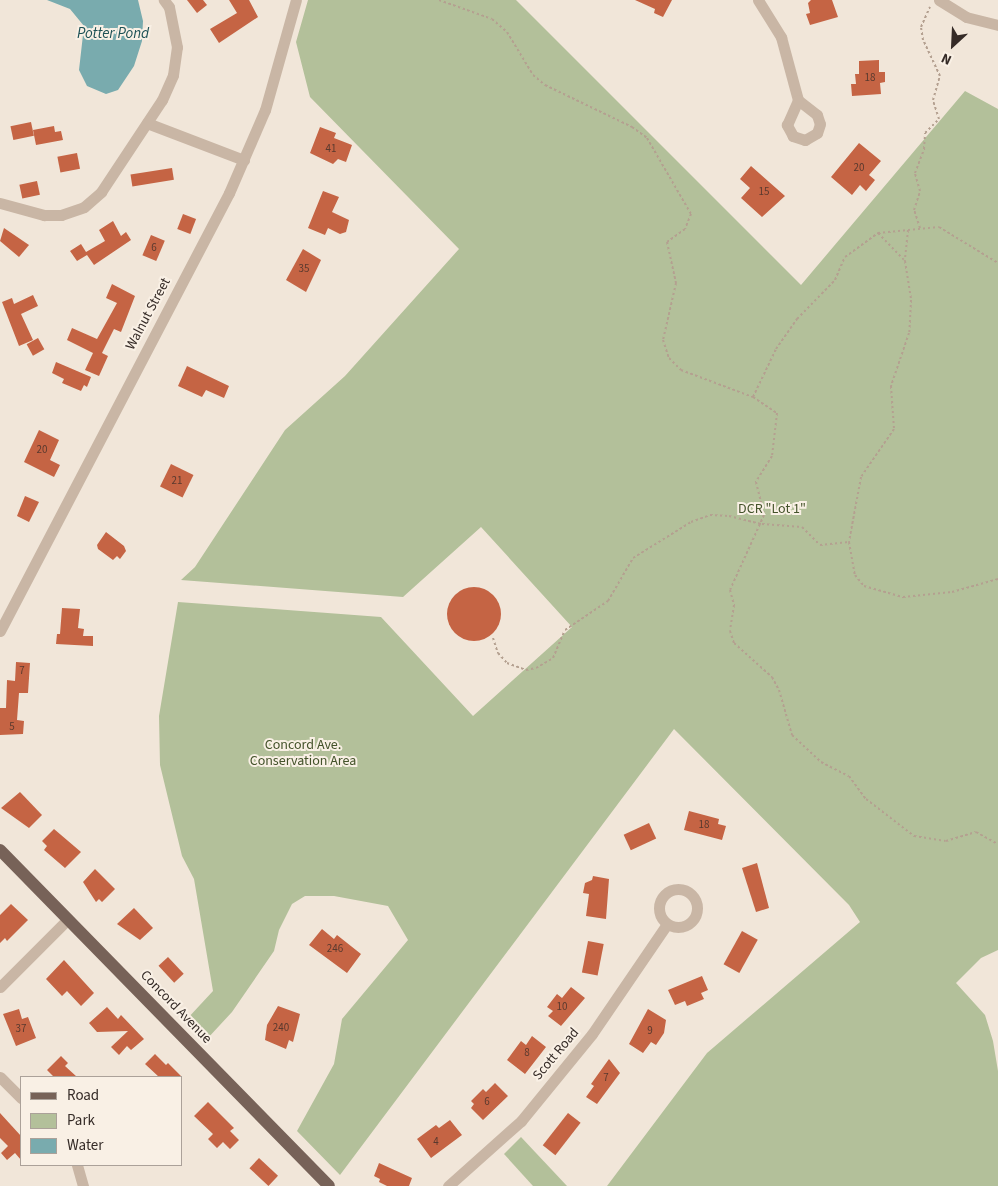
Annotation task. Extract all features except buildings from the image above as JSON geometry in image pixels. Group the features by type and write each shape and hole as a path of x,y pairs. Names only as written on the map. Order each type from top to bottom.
{"main road":[{"name":"Concord Avenue","path":"0,850 329,1186"}],"street":[{"path":"0,203 45,216 61,215 84,207 101,192 131,143 147,124 173,75 177,47 169,7 164,0"},
{"name":"Walnut Street","path":"0,631 244,160 275,81 296,0"},
{"path":"758,0 781,37 798,100"},
{"path":"937,0 966,17 998,25"},
{"path":"147,124 244,160"},
{"path":"0,987 68,919"},
{"name":"Scott Road","path":"448,1186 520,1121 592,1034 667,924"},
{"path":"0,1077 20,1097"},
{"path":"77,1166 83,1186"}],"path":[{"path":"440,0 492,19 507,32 533,75 545,85 632,127 647,138 692,219 685,229 666,242 676,284 663,333 668,358 681,370 753,397 771,407 778,421 773,438 772,456 756,482 764,508 762,524 730,590 734,605 730,631 734,643 772,677 779,690 792,734 821,762 849,776 866,799 909,833 946,840 976,832 998,844"},
{"path":"920,228 914,210 920,191 915,173 924,149 925,133 939,119 933,100 940,76 923,40 921,27 937,0"},
{"path":"753,397 776,349 797,319 835,280 845,257 878,233 939,227 949,231 965,244 981,251 998,264"},
{"path":"908,230 905,260 911,300 909,333 891,386 894,429 870,459 862,477 849,542 856,575 864,586 903,597 922,596 998,579"},
{"path":"878,233 905,260"},
{"path":"493,638 498,653 507,663 526,670 536,668 553,658 565,630 608,600 633,558 691,522 710,515 729,516 762,524 802,526 820,546 849,542"}],"green space":[{"name":"DCR \"Lot 1\"","path":"308,0 516,0 801,285 965,91 998,109 998,950 981,958 956,983 985,1015 993,1041 998,1071 998,1186 607,1186 707,1053 860,922 849,905 674,729 340,1175 297,1131 334,1064 342,1019 408,940 388,906 334,896 305,896 292,904 279,930 274,951 232,1012 207,1039 187,1019 213,991 194,879 182,856 160,765 159,716 178,602 381,617 473,716 572,627 481,527 403,597 181,580 195,567 285,430 345,376 459,249 310,97 296,42"},
{"path":"521,1137 567,1186 533,1186 504,1154"}],"water":[{"name":"Potter Pond","path":"47,0 138,0 143,21 142,41 134,66 118,90 106,94 87,86 79,70 84,26 70,9"}],"park label":[{"name":"Concord Ave. Conservation Area","path":"303,754"}]}
